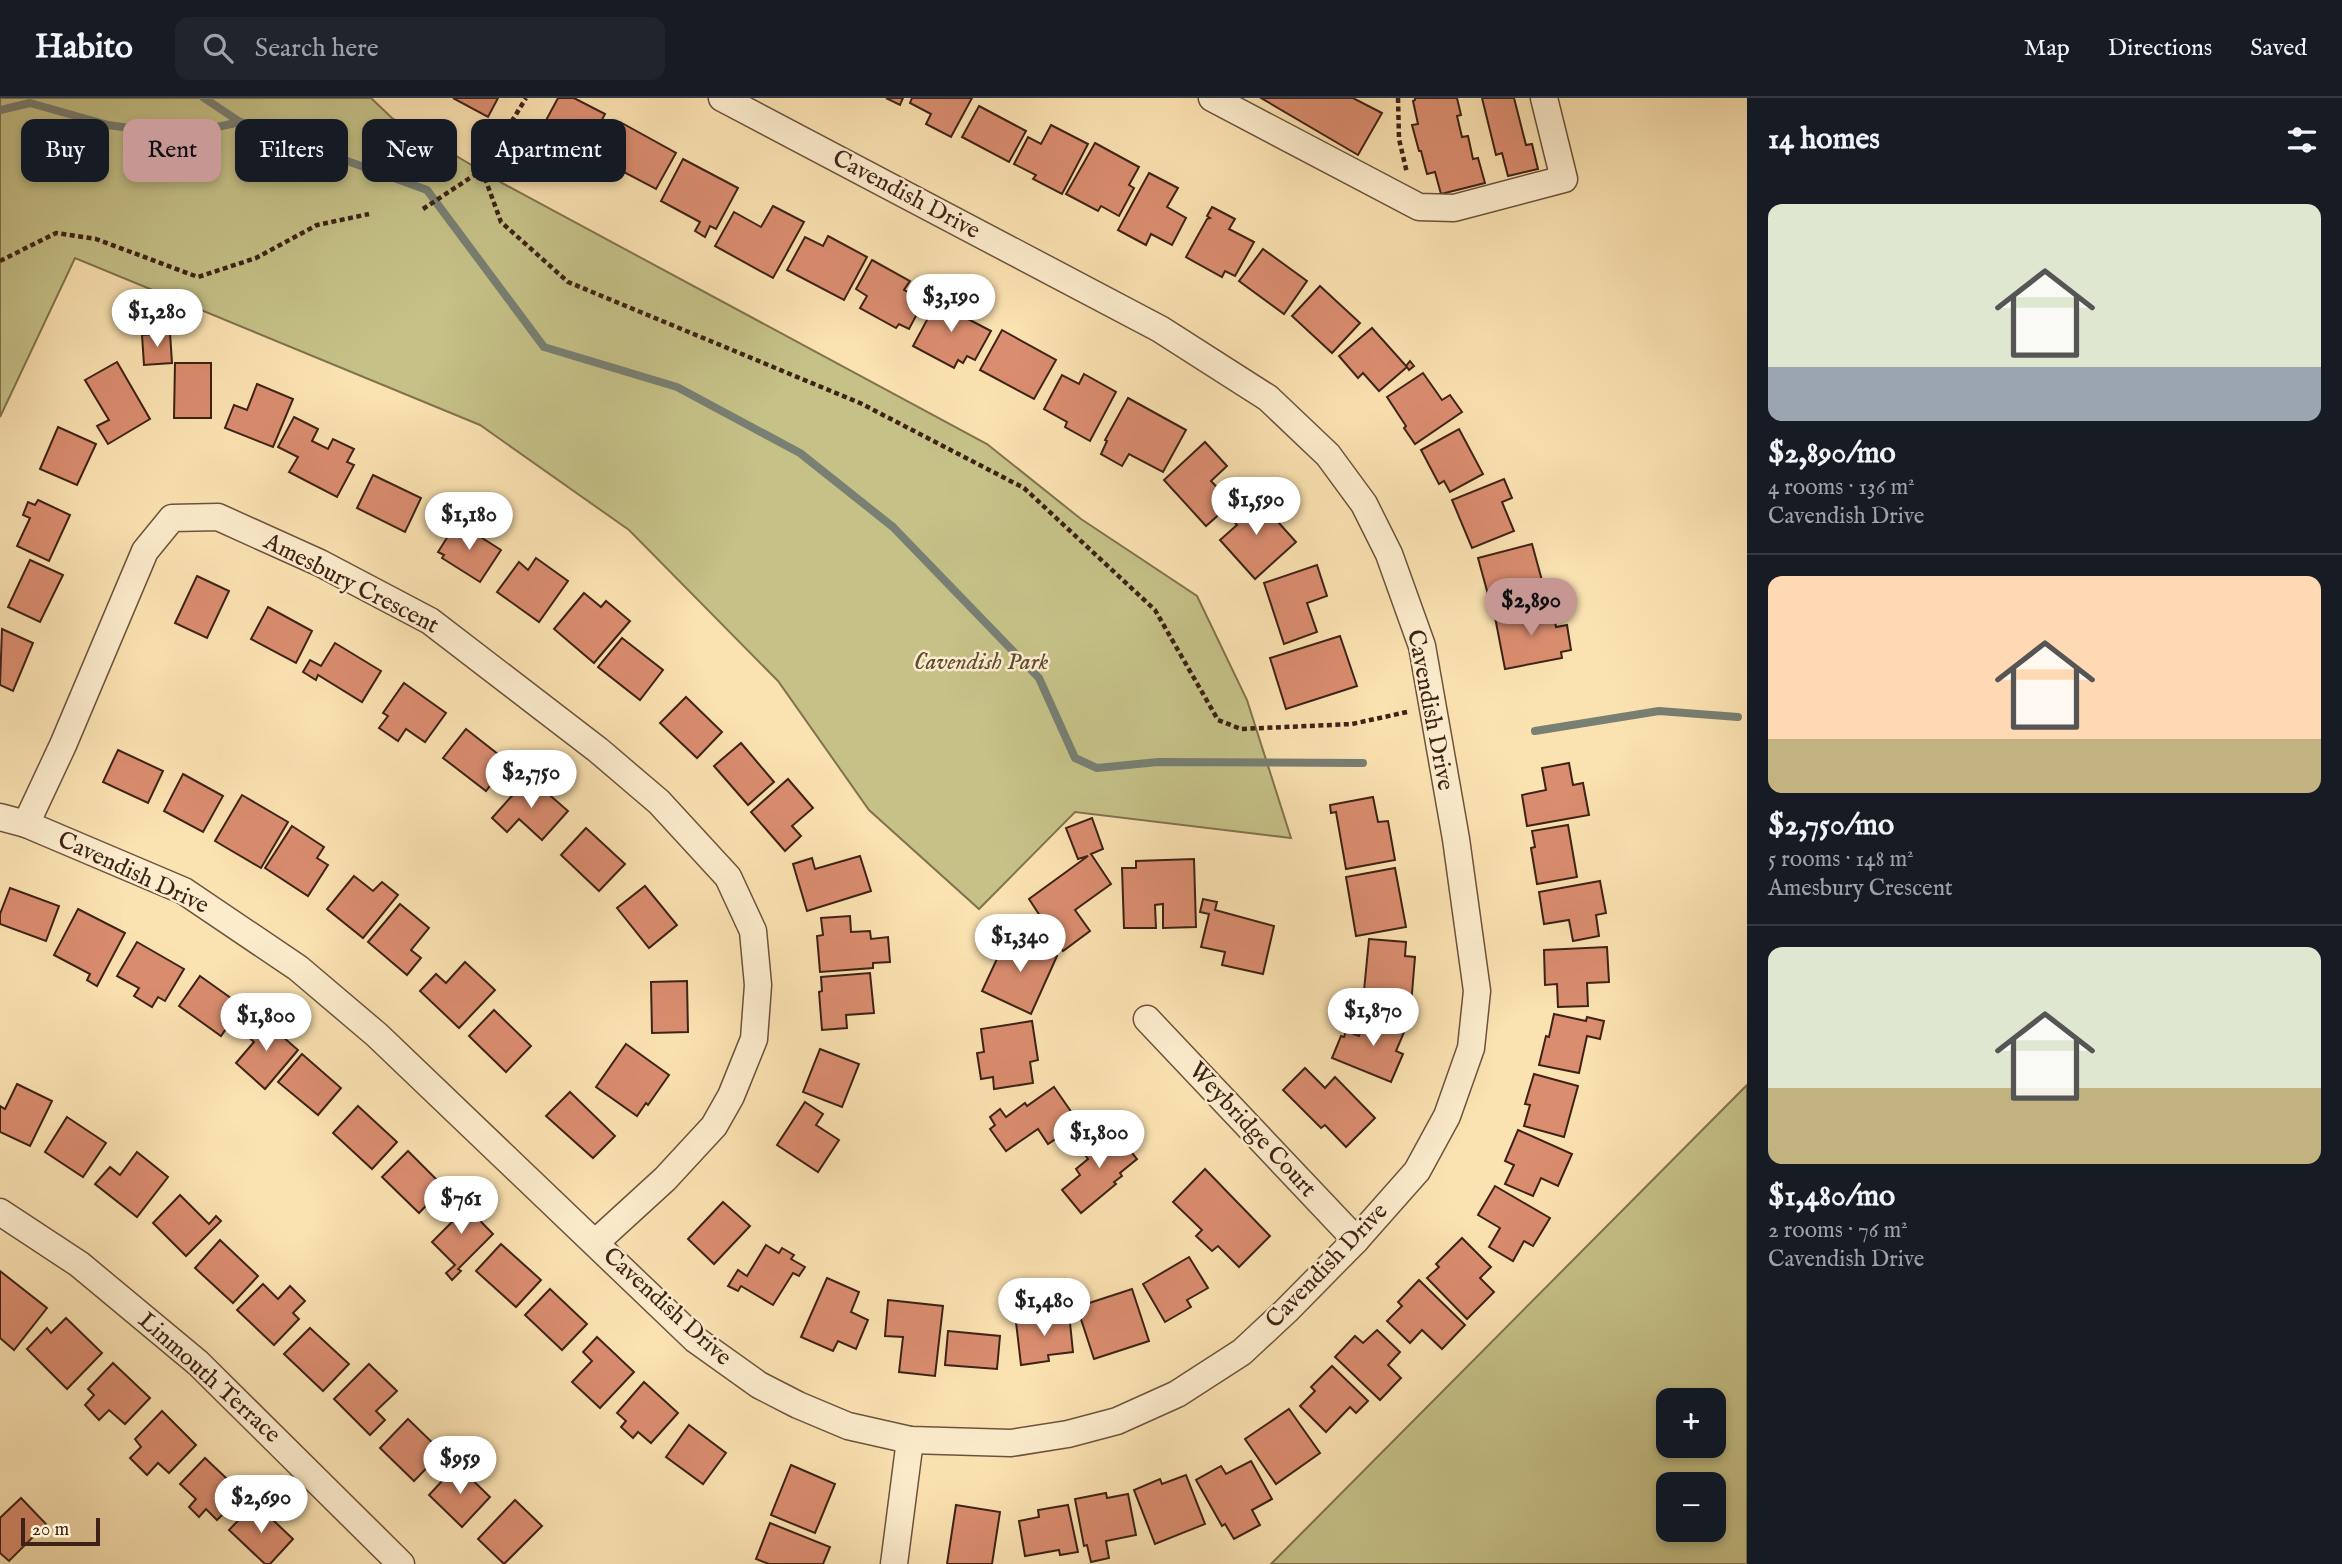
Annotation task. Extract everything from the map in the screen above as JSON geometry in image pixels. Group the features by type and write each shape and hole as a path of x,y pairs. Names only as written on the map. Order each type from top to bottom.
{"street":[{"name":"Cavendish Drive","path":"0,817 26,824 184,891 298,968 377,1035 696,1340 758,1385 848,1426 910,1440 1011,1443 1068,1434 1129,1416 1177,1394 1242,1352 1286,1311 1356,1240 1417,1171 1447,1116 1471,1048 1477,991 1456,839 1422,646 1389,554 1364,504 1328,454 1268,398 1160,330 722,98"},
{"path":"1212,98 1419,207 1454,208 1564,179 1544,98"},
{"name":"Amesbury Crescent","path":"26,824 63,745 145,551 172,518 218,517 320,563 430,621 598,750 659,802 728,877 753,931 758,985 754,1039 731,1096 714,1126 665,1179 595,1243"},
{"name":"Weybridge Court","path":"1147,1019 1356,1240"},
{"name":"Linmouth Terrace","path":"0,1212 79,1264 198,1363 401,1564"},
{"path":"894,1564 910,1440"}],"path":[{"path":"513,119 526,98"},
{"path":"1398,98 1399,139 1410,184 1419,207"},
{"path":"423,209 471,177"},
{"path":"486,182 501,222 568,282 860,402 1024,488 1156,610 1219,720 1241,729 1352,724 1432,707"},
{"path":"0,261 56,233 96,239 198,277 256,258 317,225 369,214"}],"green space":[{"name":"Cavendish Park","path":"0,98 371,98 394,119 362,119 362,182 457,182 457,156 471,165 471,182 500,182 987,444 1081,519 1197,596 1247,700 1291,838 1075,812 979,909 869,810 778,681 629,530 480,425 75,258 0,417"},
{"path":"1747,1085 1747,1564 1271,1564"}],"building":[{"path":"453,98 498,98 488,117"},
{"path":"558,98 574,98 605,114 602,119 547,119"},
{"path":"886,98 903,98 900,105"},
{"path":"912,98 972,98 951,137 926,124 931,114 910,103"},
{"path":"1261,98 1353,98 1382,113 1358,155"},
{"path":"1415,98 1457,98 1461,115 1457,116 1462,137 1468,136 1473,159 1478,158 1485,183 1441,194 1435,172 1427,174 1419,151 1412,125 1418,124 1413,101"},
{"path":"1482,98 1514,98 1526,145 1532,144 1538,169 1508,176 1502,153 1496,155"},
{"path":"979,106 1026,131 1009,162 962,137"},
{"path":"626,125 676,153 656,189 626,173"},
{"path":"1051,125 1088,144 1062,194 1033,179 1036,175 1014,164 1028,137 1041,144"},
{"path":"1095,143 1139,167 1129,185 1134,188 1119,216 1101,206 1098,211 1066,194"},
{"path":"683,159 738,188 716,229 710,226 705,237 695,231 700,222 661,201"},
{"path":"1149,173 1178,188 1167,207 1186,218 1172,245 1151,234 1146,245 1118,230"},
{"path":"773,206 804,222 773,278 715,246 734,212 761,227"},
{"path":"1212,207 1235,219 1229,229 1254,242 1235,276 1225,271 1222,277 1186,257 1210,218 1207,216"},
{"path":"828,236 867,257 844,300 787,270 805,237 823,246"},
{"path":"1263,249 1307,281 1284,314 1239,281"},
{"path":"872,260 910,281 904,290 924,301 909,329 899,324 896,328 860,308 867,296 856,289"},
{"path":"1320,286 1360,323 1332,353 1292,316"},
{"path":"937,295 969,312 966,318 991,331 975,360 967,356 963,363 958,360 954,368 913,346 935,305 933,303"},
{"path":"1372,328 1406,366 1410,361 1414,366 1409,370 1407,367 1379,391 1363,373 1358,378 1339,356"},
{"path":"1002,330 1056,360 1034,399 980,370"},
{"path":"170,333 172,363 144,365 142,335"},
{"path":"117,362 150,419 108,444 97,426 109,420 85,380"},
{"path":"175,363 211,363 211,418 174,418"},
{"path":"1423,373 1442,400 1450,395 1462,412 1415,444 1387,397"},
{"path":"1084,374 1116,392 1090,441 1065,427 1067,422 1044,409 1062,375 1079,384"},
{"path":"257,384 293,399 273,447 225,428 234,405 247,410"},
{"path":"1128,398 1186,430 1163,472 1129,454 1122,466 1101,454 1107,441 1105,440"},
{"path":"294,417 318,429 312,441 328,449 333,439 354,449 347,462 354,465 337,497 289,472 298,457 278,447"},
{"path":"58,427 96,444 77,485 40,469"},
{"path":"1459,429 1483,474 1450,492 1444,481 1439,484 1421,450"},
{"path":"1205,442 1227,466 1211,481 1232,503 1206,526 1164,480"},
{"path":"373,475 421,498 405,532 357,508"},
{"path":"1504,479 1512,498 1502,502 1514,531 1472,548 1452,500"},
{"path":"1252,493 1296,542 1255,579 1220,540 1237,525 1228,515"},
{"path":"38,500 70,515 49,561 17,546 30,518 23,515 28,502 35,505"},
{"path":"457,522 501,550 480,582 442,558 444,555 438,552"},
{"path":"1532,544 1546,595 1492,609 1478,558"},
{"path":"536,558 568,581 539,622 497,592 519,562 528,570"},
{"path":"30,560 63,575 40,622 8,607"},
{"path":"1317,565 1327,596 1307,603 1317,632 1284,644 1264,583"},
{"path":"197,576 229,591 207,638 175,623"},
{"path":"584,593 601,607 606,601 630,621 594,663 554,629"},
{"path":"1552,606 1556,627 1567,625 1571,650 1561,652 1562,658 1505,669 1495,617"},
{"path":"268,607 312,631 296,663 251,639"},
{"path":"2,629 33,643 13,691 0,685"},
{"path":"1340,636 1357,686 1286,709 1270,658"},
{"path":"622,638 663,670 640,700 598,667"},
{"path":"335,643 381,671 362,702 318,675 316,680 303,672 310,660 321,666"},
{"path":"404,683 446,713 425,742 406,729 398,741 379,728 388,716 383,713"},
{"path":"686,697 722,732 697,758 660,723"},
{"path":"466,729 508,762 486,791 443,758"},
{"path":"741,743 774,782 748,805 714,766"},
{"path":"118,750 163,771 148,803 103,782"},
{"path":"1569,763 1573,785 1583,783 1589,815 1527,826 1522,795 1546,790 1542,768"},
{"path":"183,774 223,796 203,832 164,811"},
{"path":"529,777 568,811 542,840 519,819 507,832 492,818"},
{"path":"788,779 813,808 792,826 801,836 785,851 751,812"},
{"path":"242,795 288,822 261,868 215,841"},
{"path":"1373,797 1378,822 1388,821 1395,860 1346,869 1336,812 1331,813 1330,805"},
{"path":"1092,818 1103,849 1091,854 1111,884 1075,910 1090,931 1063,951 1029,899 1088,856 1078,859 1066,828"},
{"path":"1568,825 1577,877 1537,884 1531,848 1535,847 1532,831"},
{"path":"292,826 324,847 317,858 328,865 308,896 265,868"},
{"path":"586,828 625,864 599,891 561,855"},
{"path":"860,856 871,891 807,911 793,864 812,858 815,869"},
{"path":"1194,859 1196,927 1163,928 1163,904 1155,905 1156,928 1124,928 1122,868 1136,868 1136,861"},
{"path":"1395,868 1406,927 1356,936 1346,877"},
{"path":"354,876 373,891 382,882 398,895 363,938 327,909"},
{"path":"1600,881 1606,913 1596,915 1599,936 1573,941 1569,920 1544,924 1539,892"},
{"path":"645,886 677,925 649,948 617,908"},
{"path":"10,888 59,906 46,941 0,924 0,914"},
{"path":"1203,899 1217,902 1215,910 1274,926 1263,974 1222,965 1225,952 1201,947 1209,914 1200,912"},
{"path":"400,904 429,928 411,950 421,958 407,975 368,942"},
{"path":"78,909 125,933 97,986 87,980 90,974 54,955"},
{"path":"850,916 851,932 870,931 871,939 888,937 890,962 873,963 873,968 820,972 817,936 823,935 821,918"},
{"path":"1009,933 1057,956 1031,1014 982,991"},
{"path":"1369,939 1406,942 1405,956 1415,957 1411,1005 1363,1001"},
{"path":"137,942 184,969 165,1001 158,997 152,1007 134,996 139,988 117,976"},
{"path":"1607,947 1609,982 1587,983 1588,1006 1558,1007 1557,984 1545,985 1544,950"},
{"path":"465,962 495,990 459,1028 420,991 436,974 446,983"},
{"path":"870,973 874,1013 846,1015 847,1028 822,1030 819,992 822,991 821,977"},
{"path":"200,976 242,1006 221,1036 179,1006"},
{"path":"687,981 688,1032 652,1033 651,982"},
{"path":"494,1010 531,1046 506,1072 469,1036"},
{"path":"1380,1013 1407,1025 1396,1051 1403,1054 1391,1082 1332,1058 1341,1036 1344,1037 1346,1031 1359,1036 1364,1023 1374,1027"},
{"path":"1554,1014 1586,1021 1587,1017 1604,1021 1600,1039 1587,1036 1579,1073 1539,1065"},
{"path":"259,1016 298,1050 265,1089 236,1063 254,1042 244,1033"},
{"path":"1032,1021 1038,1060 1030,1062 1033,1083 994,1089 993,1077 981,1079 977,1053 984,1052 981,1029"},
{"path":"626,1044 669,1075 637,1116 596,1087"},
{"path":"820,1049 859,1064 842,1107 803,1092"},
{"path":"302,1054 341,1088 318,1115 278,1082"},
{"path":"1305,1068 1325,1088 1335,1077 1375,1118 1346,1147 1325,1125 1321,1128 1283,1090"},
{"path":"1534,1074 1578,1086 1564,1137 1524,1126 1530,1105 1525,1104"},
{"path":"17,1084 52,1101 30,1146 0,1132 0,1106 5,1109"},
{"path":"1054,1087 1079,1123 1048,1144 1038,1129 1006,1151 990,1129 995,1125 990,1117 1000,1109 1006,1117"},
{"path":"570,1092 615,1136 593,1158 546,1116"},
{"path":"805,1102 823,1114 816,1125 839,1140 818,1172 777,1145"},
{"path":"358,1106 397,1142 372,1169 333,1133"},
{"path":"67,1117 106,1143 83,1177 45,1152"},
{"path":"1112,1128 1137,1159 1120,1173 1122,1176 1114,1182 1116,1184 1081,1213 1062,1190 1080,1175 1076,1169 1088,1159 1083,1152"},
{"path":"1518,1130 1572,1154 1558,1186 1541,1178 1533,1196 1505,1184 1514,1165 1505,1161"},
{"path":"408,1151 444,1187 419,1213 382,1177"},
{"path":"137,1152 168,1177 137,1217 95,1184 110,1167 120,1175"},
{"path":"1205,1169 1270,1236 1239,1267 1218,1246 1212,1251 1196,1236 1202,1230 1173,1202"},
{"path":"1495,1186 1550,1218 1533,1246 1524,1241 1513,1261 1489,1247 1500,1228 1478,1215"},
{"path":"180,1195 209,1224 216,1216 221,1221 186,1256 153,1223"},
{"path":"458,1198 493,1234 458,1269 461,1271 452,1280 446,1273 455,1265 432,1242 452,1222 443,1213"},
{"path":"723,1202 750,1226 714,1264 688,1239"},
{"path":"1462,1238 1491,1267 1480,1278 1494,1292 1467,1319 1427,1278 1439,1267 1436,1264"},
{"path":"220,1240 258,1276 233,1303 195,1268"},
{"path":"501,1244 541,1280 516,1307 476,1271"},
{"path":"766,1245 779,1253 782,1248 794,1255 791,1259 805,1267 799,1276 793,1273 773,1305 741,1286 738,1291 728,1286 738,1270 747,1276"},
{"path":"1189,1257 1208,1288 1187,1300 1191,1307 1165,1322 1143,1284"},
{"path":"0,1271 47,1308 14,1350 0,1338"},
{"path":"827,1278 859,1292 851,1312 868,1320 856,1349 838,1341 833,1351 801,1337"},
{"path":"1419,1280 1465,1325 1442,1349 1422,1330 1410,1343 1387,1321 1402,1306 1398,1302"},
{"path":"263,1284 278,1299 290,1286 305,1301 293,1313 299,1319 274,1345 237,1310"},
{"path":"550,1289 587,1324 562,1350 525,1315"},
{"path":"1132,1289 1149,1341 1094,1359 1077,1307"},
{"path":"888,1300 943,1306 935,1376 899,1372 903,1337 885,1336"},
{"path":"1069,1313 1073,1352 1048,1355 1049,1361 1021,1365 1016,1322"},
{"path":"66,1318 102,1353 67,1389 27,1349 47,1328 51,1333"},
{"path":"310,1328 349,1364 323,1391 284,1354"},
{"path":"1377,1330 1400,1352 1388,1365 1401,1378 1380,1400 1335,1357 1355,1336 1363,1343"},
{"path":"948,1331 1000,1336 997,1369 945,1365"},
{"path":"597,1337 634,1372 600,1408 572,1382 592,1361 583,1352"},
{"path":"113,1363 150,1398 125,1424 109,1410 99,1420 85,1405 94,1395 88,1389"},
{"path":"369,1364 397,1391 376,1411 385,1420 370,1435 334,1399"},
{"path":"1332,1366 1368,1401 1356,1413 1350,1407 1326,1432 1300,1406 1315,1391 1311,1387"},
{"path":"644,1382 678,1413 651,1443 638,1432 633,1438 621,1427 626,1421 617,1413"},
{"path":"1289,1409 1320,1453 1276,1484 1245,1439"},
{"path":"162,1411 196,1445 169,1473 158,1463 147,1475 130,1458 141,1447 135,1439"},
{"path":"408,1419 442,1452 414,1481 380,1448"},
{"path":"689,1425 726,1453 703,1484 666,1457"},
{"path":"205,1458 243,1494 217,1520 206,1509 199,1517 189,1507 196,1499 180,1484"},
{"path":"1251,1461 1272,1499 1252,1510 1260,1525 1234,1539 1225,1524 1222,1526 1196,1480 1221,1466 1226,1474"},
{"path":"457,1465 490,1497 462,1527 429,1495"},
{"path":"791,1465 835,1484 815,1533 771,1515"},
{"path":"1186,1475 1205,1524 1155,1544 1134,1490 1160,1479 1162,1484"},
{"path":"1106,1493 1107,1498 1128,1494 1136,1535 1106,1541 1109,1558 1091,1562 1087,1545 1084,1546 1075,1499"},
{"path":"21,1498 46,1524 9,1561 0,1553 0,1518"},
{"path":"515,1500 542,1526 504,1564 478,1539"},
{"path":"255,1503 293,1539 270,1564 265,1564 229,1530"},
{"path":"956,1505 1000,1512 992,1564 947,1564"},
{"path":"1068,1505 1078,1552 1060,1555 1059,1550 1025,1556 1019,1521 1039,1517 1038,1510"},
{"path":"770,1523 830,1547 823,1564 769,1564 756,1559"}],"waterway":[{"path":"204,98 240,122 427,190 544,347 677,387 800,453 893,527 1039,678 1075,758 1097,768 1158,762 1363,763"},
{"path":"0,110 30,103 108,125 181,135 235,123"},
{"path":"1535,731 1659,711 1738,717"}]}
